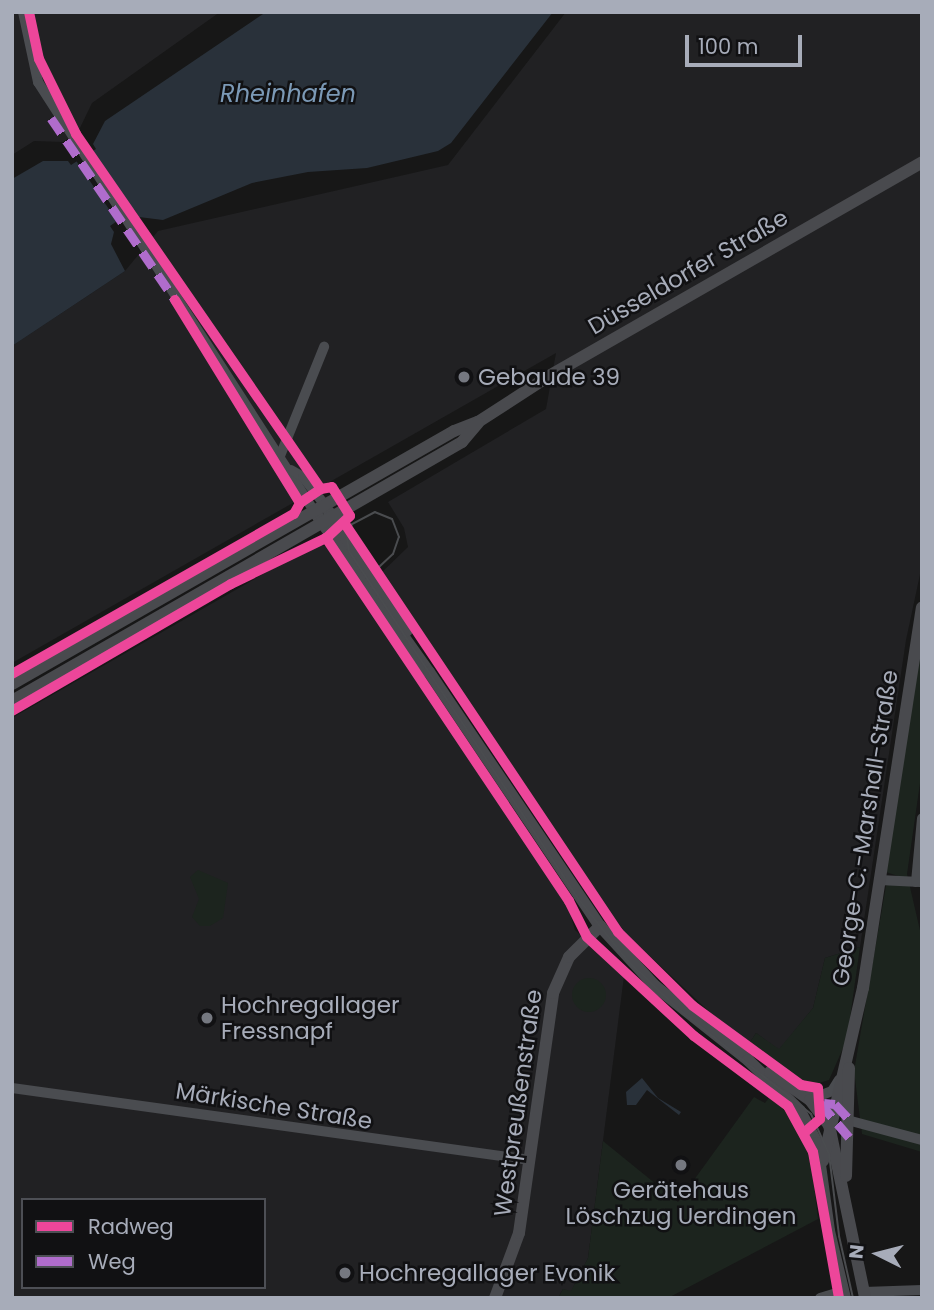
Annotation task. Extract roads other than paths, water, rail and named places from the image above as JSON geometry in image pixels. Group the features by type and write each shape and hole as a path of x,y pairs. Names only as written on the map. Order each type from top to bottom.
{"main road":[{"name":"Düsseldorfer Straße","path":"12,684 454,431 478,422 549,376 922,162"},
{"name":"Düsseldorfer Straße","path":"12,701 461,442 478,422"},
{"path":"320,508 600,926 678,1007 748,1060 792,1101 811,1128 822,1169 829,1231 844,1294"},
{"name":"George-C.-Marshall-Straße","path":"822,1169 835,1091 850,1054 922,608"},
{"name":"Westpreußenstraße","path":"495,1298 519,1233 553,993 569,957 600,926"},
{"path":"846,1208 851,1121 850,1054"},
{"path":"748,1060 794,1087 829,1125 865,1295"}],"street":[{"path":"23,12 38,82 71,137 281,456 291,470 303,477 320,508"},
{"path":"281,456 324,347"},
{"path":"879,880 919,882 922,818"},
{"path":"794,1087 811,1096 835,1091 851,1100"},
{"name":"Märkische Straße","path":"12,1088 530,1160"},
{"path":"851,1121 922,1140"},
{"path":"865,1295 922,1290"},
{"path":"820,1298 844,1294"}],"water":[{"name":"Rheinhafen","path":"266,12 553,12 451,143 438,151 367,168 308,172 252,183 163,220 139,217 134,209 110,226 114,232 111,244 125,271 12,346 12,179 43,161 68,161 71,165 96,149 93,144 105,121"},
{"path":"642,1078 658,1098 681,1112 679,1115 647,1090 636,1105 627,1105 626,1092"}],"tram line":[{"path":"379,567 393,554 399,537 392,519 375,512 352,524 347,538 349,551 580,901 627,960 677,1008 811,1114 829,1154 839,1236 853,1298"}],"place":[{"name":"Gebaude 39","path":"464,377"},
{"name":"Hochregallager Fressnapf","path":"207,1018"},
{"name":"Gerätehaus Löschzug Uerdingen","path":"681,1165"},
{"name":"Hochregallager Evonik","path":"345,1273"}]}
